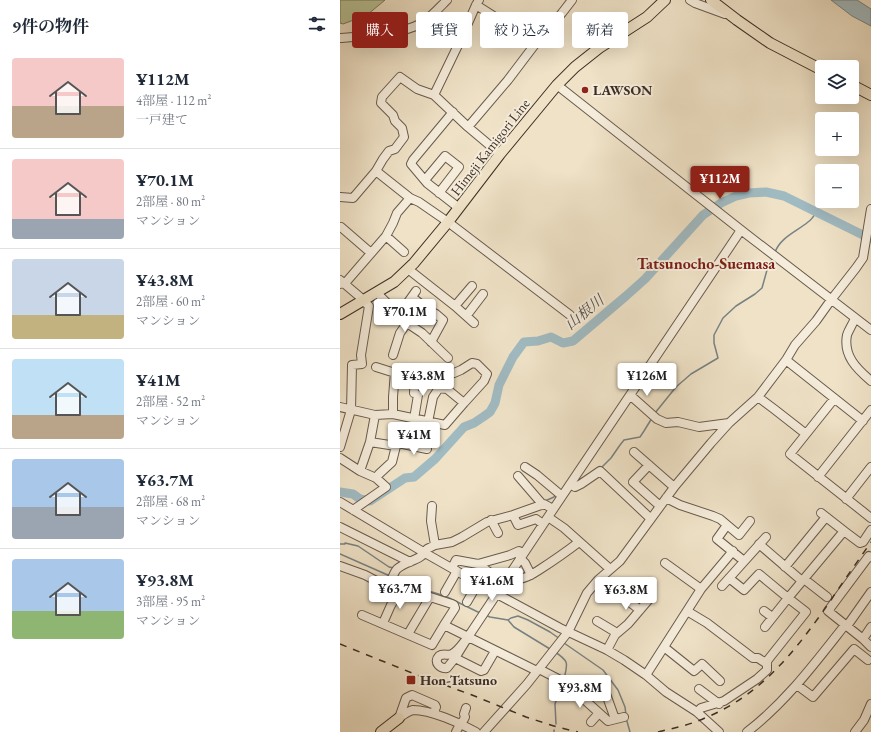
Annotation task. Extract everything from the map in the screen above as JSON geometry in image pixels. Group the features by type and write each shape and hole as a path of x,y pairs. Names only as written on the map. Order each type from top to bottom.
{"main road":[{"name":"Himeji Kamigori Line","path":"340,314 394,282 408,269 448,222 500,154 557,85 575,67 599,48 647,17 665,0"},
{"path":"711,0 770,43 815,66"},
{"path":"859,89 871,95"},
{"path":"381,732 399,718"}],"street":[{"path":"340,38 371,36 411,28 432,15 447,0"},
{"path":"563,12 572,0"},
{"path":"690,0 732,16"},
{"path":"434,95 461,40 477,2 491,12"},
{"path":"468,127 508,80 532,48"},
{"path":"340,197 352,198 376,171 389,150 395,149 404,137 402,128 395,121 393,115 381,103 382,97 400,77 417,89 434,95 500,154"},
{"path":"557,85 871,330"},
{"path":"453,112 411,164 425,180 459,208"},
{"path":"425,180 445,156 459,167 439,192"},
{"path":"376,171 410,198 419,202 448,222 570,315"},
{"path":"341,282 347,281 386,236 397,213 410,198"},
{"path":"484,732 527,684 568,632 587,593 598,580 620,561 674,487 729,423 758,397 786,360 795,345 856,268 863,258 871,209"},
{"path":"341,227 371,253"},
{"path":"468,637 453,653 439,656 437,664 442,669 447,668 455,658 545,520 741,230"},
{"path":"386,236 404,252"},
{"path":"408,269 456,306 474,323"},
{"path":"340,447 342,435 351,410 352,365 362,364 361,355 369,306 341,282"},
{"path":"456,306 472,286"},
{"path":"377,293 407,323 422,333 448,358"},
{"path":"399,314 414,294 428,310 443,320 431,342"},
{"path":"467,315 483,294"},
{"path":"855,318 847,336 848,354 853,365 871,381"},
{"path":"393,355 400,333 407,323"},
{"path":"786,360 863,421"},
{"path":"340,407 375,415 393,414 445,425 484,381 487,374 477,364 472,364 454,373 447,374 395,373 376,367"},
{"path":"393,414 395,373"},
{"path":"414,419 416,394 415,373"},
{"path":"428,422 433,397 439,388 437,374"},
{"path":"439,388 447,389 464,403"},
{"path":"630,396 654,417 666,422 678,422 699,427 729,423"},
{"path":"758,397 806,434"},
{"path":"834,399 790,454 871,518"},
{"path":"818,477 871,410"},
{"path":"360,471 370,442 375,415"},
{"path":"370,442 396,446 398,443 427,449"},
{"path":"376,478 392,462 396,446"},
{"path":"634,452 674,487"},
{"path":"340,458 360,471 376,478 386,487 353,510"},
{"path":"649,465 633,482 660,506"},
{"path":"526,467 562,496"},
{"path":"846,499 871,467"},
{"path":"570,484 575,487 600,471 650,518"},
{"path":"518,476 543,505"},
{"path":"666,498 680,505 720,519 738,535 750,520"},
{"path":"340,502 497,594 560,628 607,650 646,675 666,692 697,712 720,732"},
{"path":"390,584 396,570 425,553 427,549 436,545 452,542 491,520 513,515 544,504 553,509"},
{"path":"432,506 431,521 436,545"},
{"path":"513,515 518,525 536,519 545,520 564,528 610,569"},
{"path":"785,567 824,515 860,543 871,530"},
{"path":"491,520 498,533"},
{"path":"727,525 717,539 744,561"},
{"path":"340,528 410,562"},
{"path":"765,627 844,531"},
{"path":"722,586 766,537"},
{"path":"445,592 454,570 456,560 478,564 489,572 491,578 521,579 531,575 553,561 579,542"},
{"path":"759,544 785,567 827,597"},
{"path":"478,564 519,551 531,575"},
{"path":"646,675 701,590 732,551"},
{"path":"871,558 869,556 828,611 871,647"},
{"path":"665,564 701,590"},
{"path":"340,566 365,575 386,586 393,583 402,588 452,604 455,608 432,645 362,615"},
{"path":"697,712 701,708 724,702 757,679 767,670 767,660 806,612 759,574 744,590 729,578"},
{"path":"467,602 478,583"},
{"path":"382,624 391,605 402,588"},
{"path":"747,732 762,720 797,685 871,592"},
{"path":"623,596 640,610"},
{"path":"408,634 430,597"},
{"path":"607,650 617,633 628,624 651,597"},
{"path":"687,611 707,623 753,658 758,658 767,664"},
{"path":"764,611 772,617"},
{"path":"597,620 617,633"},
{"path":"444,625 566,683 608,721 624,716"},
{"path":"863,639 871,627"},
{"path":"664,647 694,671 702,664 720,681"},
{"path":"797,685 813,697 854,649 870,659"},
{"path":"455,658 481,671 484,670 495,650"},
{"path":"699,689 719,704"},
{"path":"606,694 615,719"},
{"path":"399,718 406,698 412,695 435,705 436,708 434,713"},
{"path":"404,702 412,710"},
{"path":"855,732 864,720 871,704"},
{"path":"456,732 465,717 464,714 466,708"},
{"path":"399,718 412,710 434,713 476,732"},
{"path":"591,722 599,713"}],"green space":[{"path":"340,0 385,0 371,12 352,12 352,21 343,24 340,23"}],"water":[{"path":"831,0 857,0 871,9 871,26 852,16"}],"waterway":[{"name":"山根川","path":"340,492 353,494 360,499 370,501 405,478 414,477 435,459 464,427 474,423 490,412 495,403 499,385 513,357 524,342 538,341 551,337 563,343 573,341 645,279 703,215 721,203 736,196 749,193 766,192 784,196 871,239"},
{"path":"775,252 781,242 809,221 816,212"},
{"path":"655,413 676,387 691,374 718,358 714,343 714,335 723,318 736,306 762,288 767,270 773,257"},
{"path":"600,469 611,458 624,440 640,437 652,418"},
{"path":"545,501 554,497 555,495"},
{"path":"340,544 345,543 358,546 389,567 394,568"},
{"path":"340,554 390,576"},
{"path":"395,578 409,585 445,596 480,613"},
{"path":"485,615 508,620 518,616 550,632 560,639"},
{"path":"508,620 514,627 550,649"},
{"path":"564,643 603,670 618,690 625,707 626,715"},
{"path":"555,652 565,660 567,666 564,679"},
{"path":"556,724 555,704 562,684"},
{"path":"626,718 630,732"}],"railway":[{"path":"658,732 688,724 726,708 744,696 777,669 805,636 871,542"},
{"path":"340,644 526,717 578,732"}],"place":[{"name":"LAWSON","path":"585,90"},
{"name":"Hon-Tatsuno","path":"411,680"}],"district":[{"name":"Tatsunocho-Suemasa","path":"706,263"}]}
